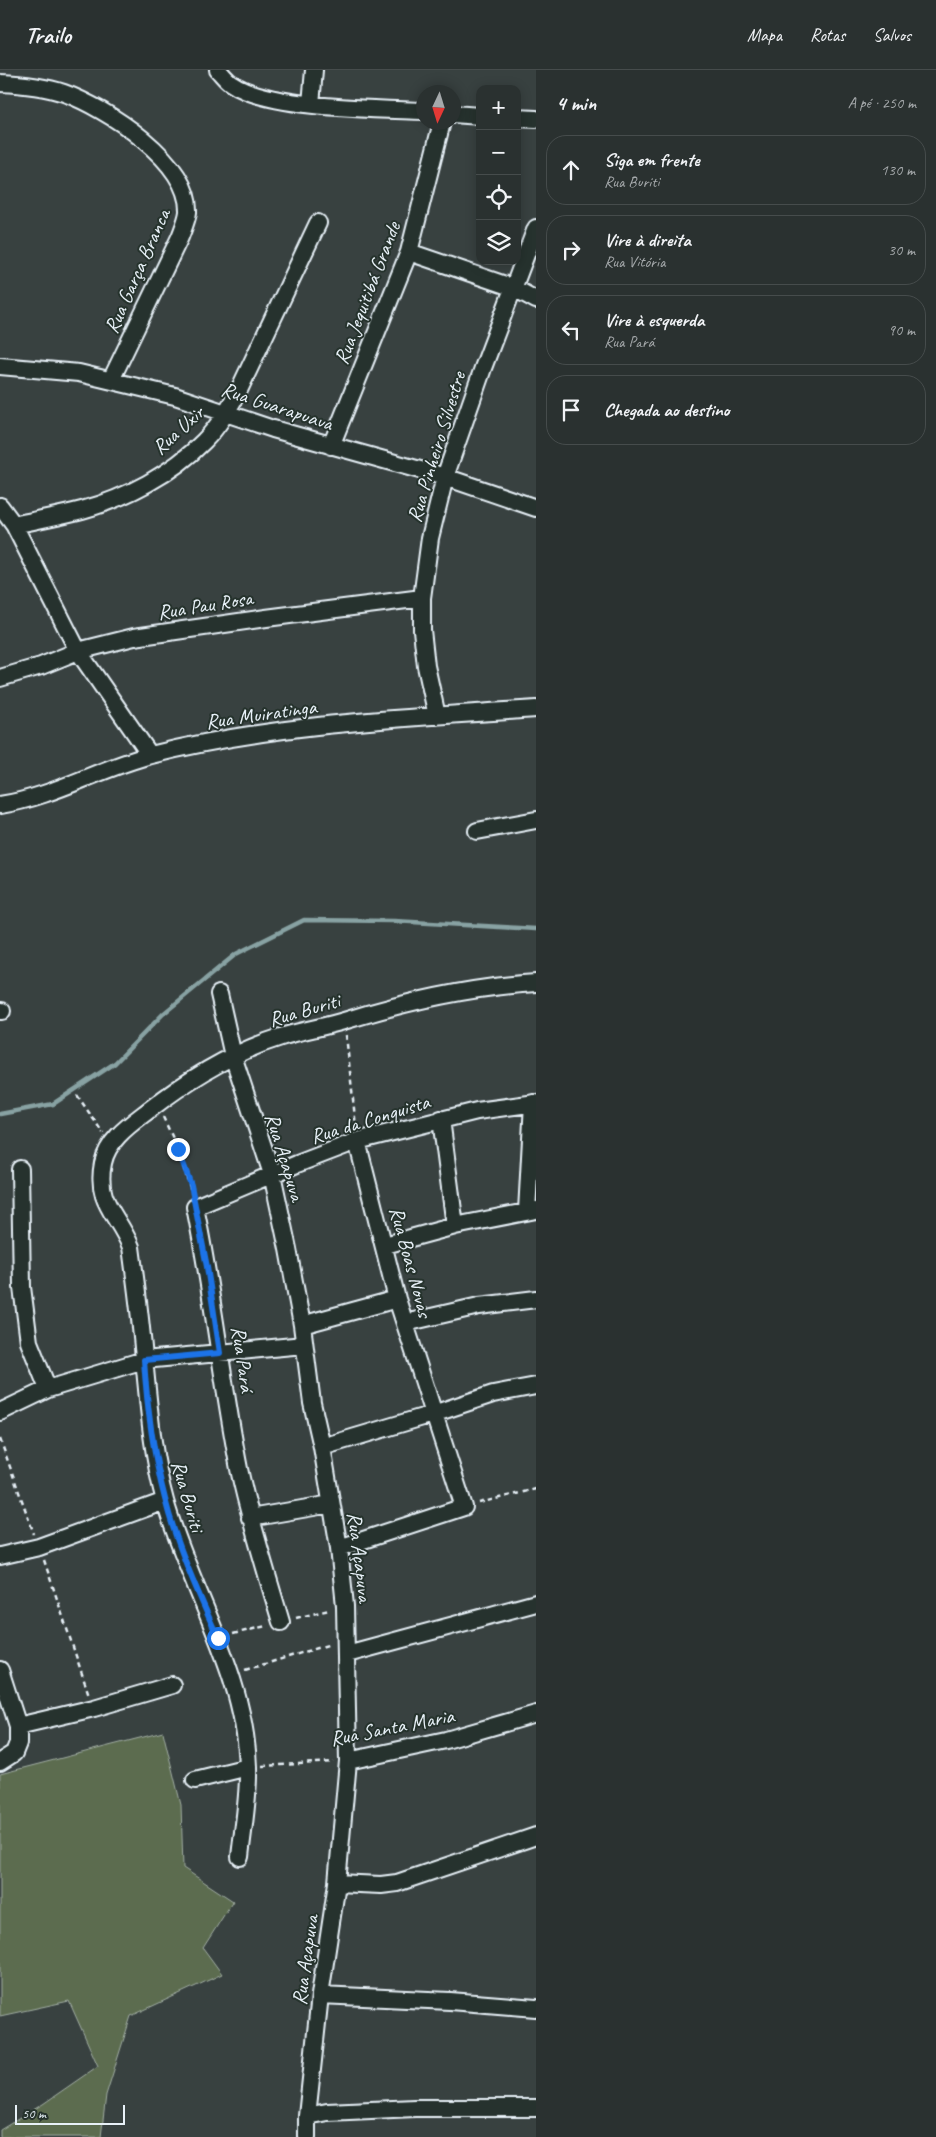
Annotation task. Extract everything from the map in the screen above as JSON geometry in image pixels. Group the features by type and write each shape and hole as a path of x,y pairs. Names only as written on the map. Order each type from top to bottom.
{"street":[{"path":"218,70 231,83 248,92 311,104 416,111"},
{"path":"311,104 314,70"},
{"name":"Rua Garça Branca","path":"0,83 44,88 64,93 123,125 160,156 177,176 186,195 188,212 180,237 111,380"},
{"path":"461,115 476,116"},
{"path":"521,118 536,119"},
{"name":"Rua Jequitibá Grande","path":"331,446 409,252 440,130"},
{"name":"Rua Uxir","path":"14,525 82,510 120,497 148,483 204,441 227,413 318,223"},
{"name":"Rua Pinheiro Silvestre","path":"437,716 426,666 422,630 422,598 430,538 445,477 483,368 536,228"},
{"path":"409,252 514,288 536,300"},
{"name":"Rua Guarapuava","path":"0,366 79,373 175,396 331,446 445,477 536,508"},
{"path":"0,506 14,525 78,651 150,755"},
{"name":"Rua Pau Rosa","path":"0,678 41,666 78,651 134,637 422,598"},
{"name":"Rua Muiratinga","path":"0,805 38,796 150,755 288,730 536,709"},
{"path":"477,831 536,820"},
{"name":"Rua Buriti","path":"240,1857 248,1767 243,1723 231,1674 189,1571 165,1501 151,1430 131,1246 124,1231 104,1201 102,1191 103,1165 111,1145 125,1129 158,1104 233,1056 282,1037 438,996 487,987 536,983"},
{"name":"Rua Açapuva","path":"219,994 233,1056 272,1174 302,1325 312,1403 322,1447 339,1548 347,1647 348,1761 337,1884 320,1995 306,2137"},
{"path":"385,1245 455,1226 531,1210 534,1103"},
{"name":"Rua da Conquista","path":"195,1207 272,1174 357,1141 477,1112 534,1103"},
{"path":"441,1120 455,1226"},
{"name":"Rua Boas Novas","path":"357,1141 385,1245 397,1300 464,1507"},
{"path":"20,1169 22,1287 29,1342 48,1389"},
{"name":"Rua Pará","path":"195,1207 207,1267 230,1418 250,1518 281,1622"},
{"path":"405,1323 479,1306 536,1299"},
{"path":"302,1325 397,1300"},
{"path":"0,1412 48,1389 144,1360 304,1345"},
{"path":"322,1447 493,1394 536,1386"},
{"path":"0,1556 39,1547 165,1501"},
{"path":"250,1518 331,1504"},
{"path":"339,1548 464,1507"},
{"path":"347,1647 536,1603"},
{"path":"0,1670 18,1726 18,1743 14,1753 2,1761"},
{"path":"18,1726 94,1708 172,1685"},
{"name":"Rua Santa Maria","path":"348,1761 446,1740 536,1714"},
{"path":"195,1780 248,1767"},
{"path":"337,1884 381,1885 397,1883 532,1838"},
{"path":"320,1995 450,2001 536,2008"},
{"path":"307,2116 328,2112 415,2108 536,2108"}],"path":[{"path":"345,1021 357,1141"},
{"path":"77,1094 111,1145"},
{"path":"158,1104 191,1185 195,1207"},
{"path":"0,1439 74,1644 94,1708"},
{"path":"464,1507 536,1489"},
{"path":"231,1674 347,1647"},
{"name":"Rua Santa Maria","path":"248,1767 348,1761"}],"green space":[{"path":"163,1732 181,1805 183,1868 233,1901 203,1948 222,1974 131,2016 106,2095 101,2137 0,2137 0,2130 43,2104 98,2066 69,2001 0,2016 0,1774"}],"waterway":[{"path":"0,1114 53,1104 115,1063 163,1014 236,954 304,920 394,921 536,929"}],"route":[{"path":"178,1149 191,1185 207,1267 220,1353 144,1360 146,1394 156,1466 165,1501 189,1571 218,1638"}]}
